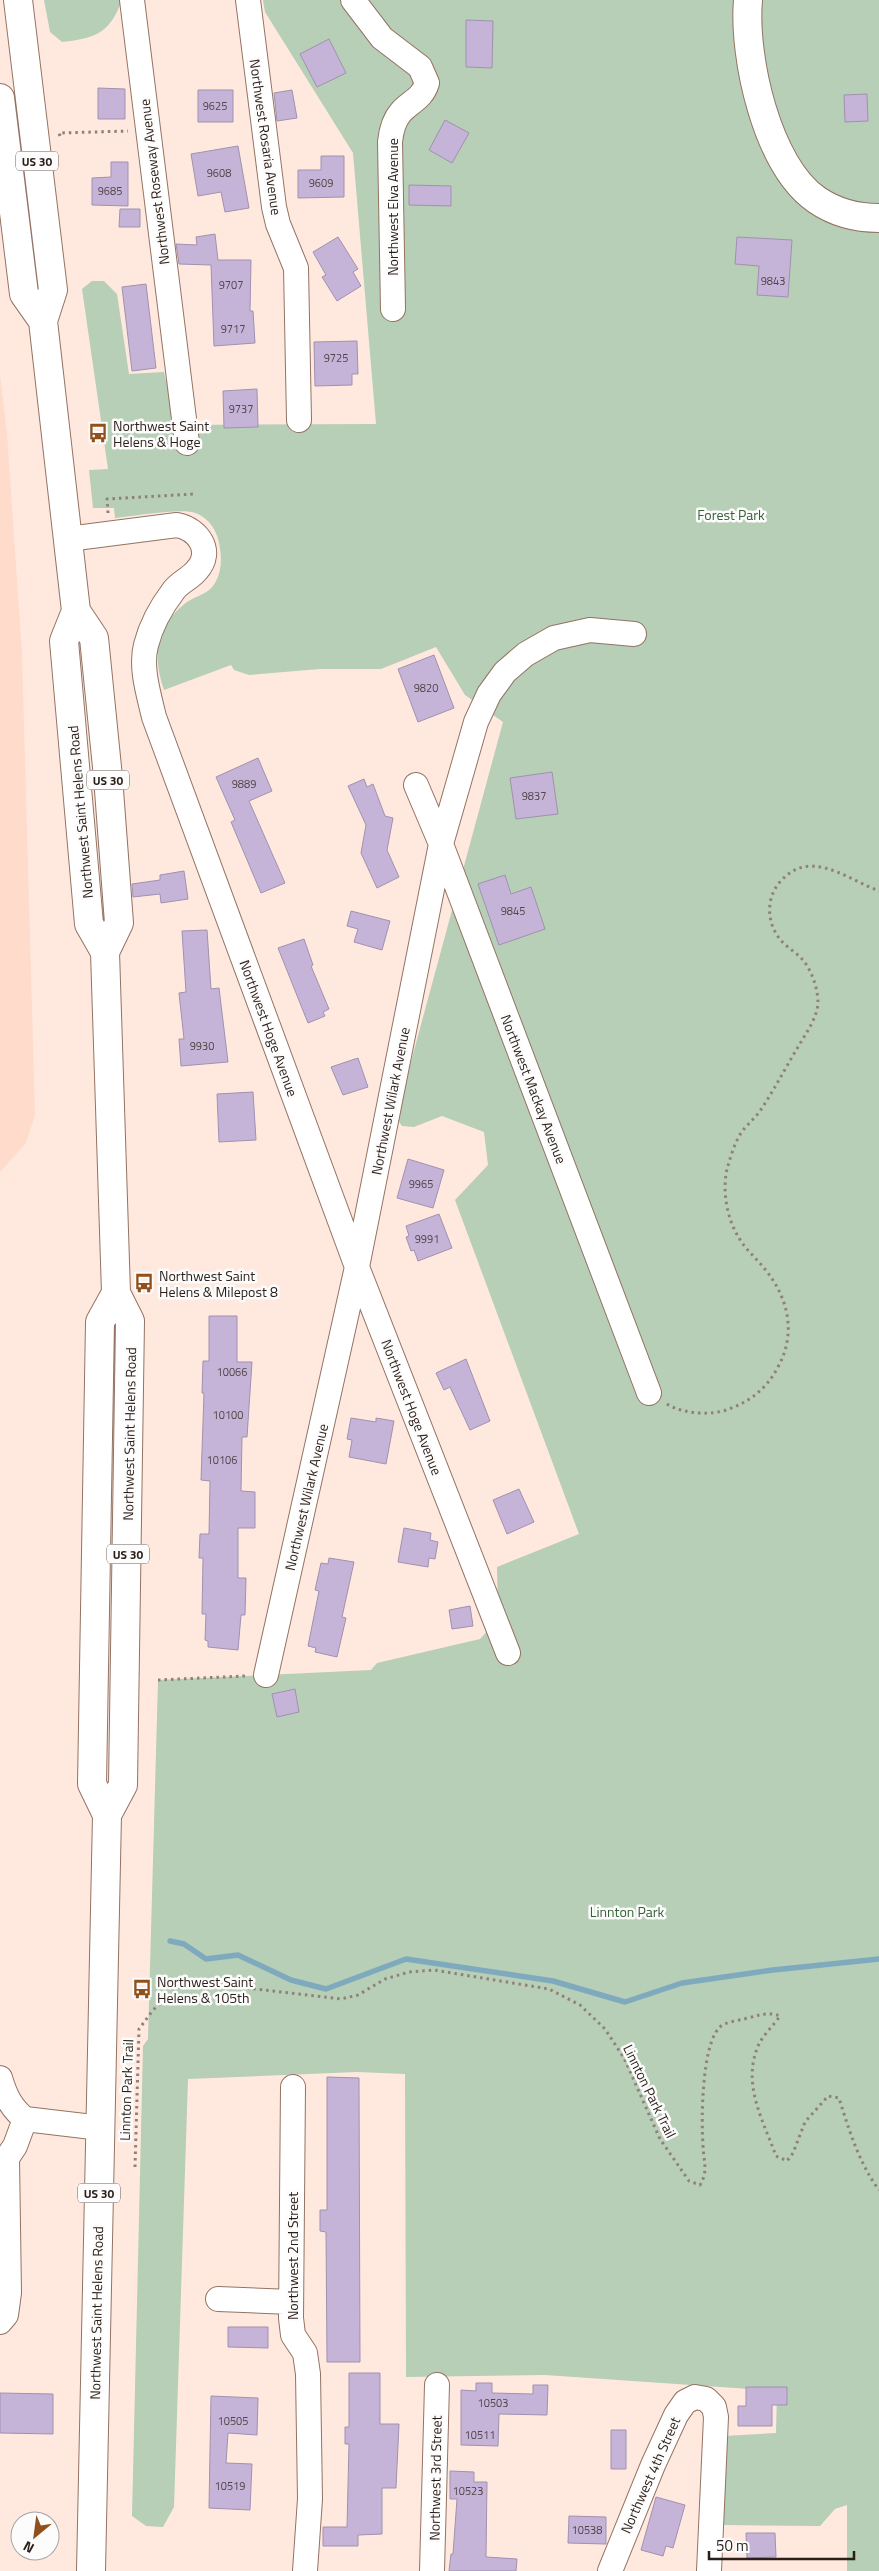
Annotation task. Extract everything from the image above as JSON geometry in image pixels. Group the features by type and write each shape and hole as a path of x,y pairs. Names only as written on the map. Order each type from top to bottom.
{"main road":[{"name":"Northwest Saint Helens Road","path":"18,0 53,290 43,321 76,611 94,638 119,924 105,952 116,1293 130,1322 130,1444 123,1784 107,1815 91,2571"},
{"path":"748,0 747,28 754,84 783,160 798,182 817,200 838,211 859,218 879,218"},
{"name":"Northwest Saint Helens Road","path":"0,98 24,294 43,321"}],"street":[{"name":"Northwest Roseway Avenue","path":"132,0 187,443"},
{"name":"Northwest Rosaria Avenue","path":"248,0 274,207 278,224 296,268 299,420"},
{"name":"Northwest Elva Avenue","path":"353,0 382,38 420,66 426,83 420,98 401,112 392,127 390,142 393,309"},
{"name":"Northwest Hoge Avenue","path":"68,538 177,525 186,527 197,534 204,547 202,562 197,570 174,589 153,623 145,648 145,673 154,717 357,1267 508,1653"},
{"name":"Northwest Wilark Avenue","path":"266,1675 357,1267 441,844 476,722 489,694 504,672 526,654 554,638 590,630 634,634"},
{"name":"Northwest Mackay Avenue","path":"416,785 441,844 649,1393"},
{"path":"0,2078 4,2093 14,2110 25,2119 101,2128"},
{"name":"Northwest 2nd Street","path":"293,2087 290,2302 293,2335 305,2353 308,2374 310,2499 305,2571"},
{"path":"0,2322 6,2315 9,2293 7,2158 16,2146 25,2119"},
{"path":"218,2299 290,2302"},
{"name":"Northwest 3rd Street","path":"432,2571 437,2385"},
{"name":"Northwest 4th Street","path":"610,2571 638,2500 676,2415 685,2402 695,2397 706,2399 714,2407 716,2417 709,2571"}],"path":[{"path":"36,150 61,149 59,133 148,131"},
{"path":"110,534 107,499 193,494"},
{"path":"649,1393 672,1408 699,1414 726,1410 751,1399 771,1380 786,1349 789,1321 781,1293 778,1286 738,1238 726,1200 727,1171 735,1144 760,1110 812,1023 818,1004 816,984 807,966 780,939 771,924 769,910 772,896 785,876 797,869 811,866 825,867 879,890"},
{"path":"158,1680 266,1675"},
{"name":"Linnton Park Trail","path":"135,2167 139,2029 153,2010 187,1981 341,1999 358,1995 385,1979 409,1972 434,1970 550,1989 580,2005 605,2029 624,2058 660,2139 689,2181 700,2185 706,2175 702,2145 702,2098 710,2041 719,2027 727,2023 771,2012 780,2016 760,2044 751,2071 754,2097 776,2156 787,2161 793,2153 805,2122 828,2096 838,2098 851,2137 871,2180 879,2190"}],"shaded area":[{"path":"0,375 7,434 22,654 35,1115 26,1143 0,1172"}],"green space":[{"path":"44,0 122,0 112,20 100,32 93,36 62,42 50,32"},
{"path":"263,0 879,0 879,2571 847,2571 847,2505 835,2509 820,2526 724,2525 724,2436 776,2433 777,2391 545,2375 406,2377 405,2074 357,2072 188,2079 174,2507 163,2527 146,2526 132,2516 143,2046 148,2039 158,1680 371,1670 377,1663 480,1639 498,1619 497,1567 579,1534 455,1200 488,1165 484,1132 442,1116 414,1127 402,1126 396,1117 503,722 465,695 436,647 381,669 320,669 249,675 234,670 231,665 164,690 158,665 159,642 163,631 177,611 187,602 208,591 216,582 221,563 218,537 208,521 192,512 166,512 115,518 114,508 93,508 89,470 108,469 82,289 92,281 104,281 117,294 129,374 164,372 166,381 169,381 176,425 376,424 353,153 265,12"}],"building":[{"path":"466,20 493,21 492,68 466,67"},
{"path":"329,39 346,73 317,87 300,54"},
{"path":"98,88 125,89 125,119 98,119"},
{"path":"198,90 233,90 233,122 198,122"},
{"path":"292,90 297,118 277,121 274,93"},
{"path":"867,94 868,121 845,122 844,95"},
{"path":"445,120 469,133 452,163 429,150"},
{"path":"238,146 249,208 225,212 221,192 198,196 191,154"},
{"path":"321,156 344,156 344,197 298,198 298,170 321,170"},
{"path":"111,162 128,162 128,206 92,205 92,178 111,177"},
{"path":"409,185 451,186 451,206 409,205"},
{"path":"120,209 140,209 140,227 119,227"},
{"path":"215,234 218,260 251,260 250,311 253,311 255,343 214,346 211,265 179,264 176,244 197,245 196,237"},
{"path":"338,237 358,269 353,272 361,286 337,301 322,277 326,275 313,252"},
{"path":"737,237 792,240 788,297 757,295 759,266 735,264"},
{"path":"146,284 156,368 132,371 122,287"},
{"path":"357,341 358,374 352,374 352,385 315,386 314,342"},
{"path":"257,389 258,427 224,428 223,391"},
{"path":"434,655 454,708 418,722 398,669"},
{"path":"258,758 272,791 249,801 285,883 261,893 231,822 235,820 216,777"},
{"path":"552,772 558,814 516,819 510,778"},
{"path":"364,779 367,787 373,784 385,816 393,818 387,850 399,877 377,888 361,853 366,825 348,786"},
{"path":"184,871 188,899 161,903 160,894 133,897 132,884 160,880 160,875"},
{"path":"505,875 511,894 531,887 545,929 499,945 478,884"},
{"path":"351,911 390,921 382,950 354,942 358,929 347,926"},
{"path":"207,930 211,989 219,988 228,1062 181,1066 179,1039 184,1039 179,993 186,992 182,931"},
{"path":"304,939 313,965 311,966 329,1009 323,1012 325,1016 308,1023 278,948"},
{"path":"358,1058 368,1087 343,1095 331,1067"},
{"path":"253,1092 256,1140 219,1142 217,1094"},
{"path":"408,1159 444,1170 433,1208 397,1198"},
{"path":"439,1214 452,1248 418,1261 414,1250 411,1251 406,1237 409,1236 406,1226"},
{"path":"209,1316 237,1316 237,1362 252,1362 247,1437 242,1437 241,1491 255,1492 255,1528 238,1528 238,1578 246,1578 245,1615 241,1615 238,1650 208,1647 208,1641 205,1640 206,1614 202,1614 203,1558 199,1558 200,1534 209,1534 210,1481 201,1480 204,1393 202,1393 203,1361 209,1361"},
{"path":"466,1359 490,1421 470,1430 450,1387 444,1390 436,1373"},
{"path":"351,1418 376,1422 376,1418 394,1421 386,1464 349,1457 352,1440 347,1439"},
{"path":"519,1489 534,1522 507,1534 493,1500"},
{"path":"404,1528 431,1533 430,1540 438,1542 435,1559 429,1558 428,1567 398,1562"},
{"path":"329,1558 354,1562 342,1617 346,1618 337,1657 315,1652 316,1648 308,1646 319,1591 315,1590 321,1563 328,1564"},
{"path":"470,1606 473,1626 452,1629 449,1610"},
{"path":"295,1689 299,1712 277,1717 272,1694"},
{"path":"327,2077 359,2078 360,2362 327,2362 326,2232 320,2231 320,2210 327,2210"},
{"path":"228,2327 268,2327 268,2348 228,2347"},
{"path":"349,2373 380,2373 380,2424 399,2424 396,2488 382,2488 382,2534 358,2535 358,2546 323,2546 323,2527 347,2527 349,2444 345,2444 345,2427 349,2427"},
{"path":"476,2383 492,2383 492,2393 533,2394 533,2385 548,2385 547,2415 499,2414 498,2446 461,2445 461,2390 476,2391"},
{"path":"746,2387 787,2387 787,2405 772,2405 772,2426 738,2426 738,2406 746,2406"},
{"path":"0,2393 53,2394 53,2434 0,2433"},
{"path":"211,2396 258,2398 257,2435 228,2433 226,2463 252,2464 250,2510 209,2508"},
{"path":"611,2430 626,2430 626,2469 611,2469"},
{"path":"450,2471 474,2472 474,2482 487,2482 486,2557 517,2559 516,2571 449,2571 451,2554 453,2554 457,2499 450,2499"},
{"path":"656,2497 685,2505 673,2548 666,2546 663,2556 641,2550"},
{"path":"569,2516 606,2517 606,2544 568,2543"},
{"path":"746,2533 775,2533 776,2557 747,2558"}],"waterway":[{"path":"170,1941 184,1944 206,1959 238,1955 291,1980 326,1989 406,1959 553,1981 625,2002 682,1983 773,1970 879,1959"}],"place":[{"name":"Northwest Saint Helens & Hoge","path":"98,433"},
{"name":"Northwest Saint Helens & Milepost 8","path":"144,1283"},
{"name":"Northwest Saint Helens & 105th","path":"142,1989"}],"park label":[{"name":"Forest Park","path":"731,514"},
{"name":"Linnton Park","path":"627,1911"}]}
